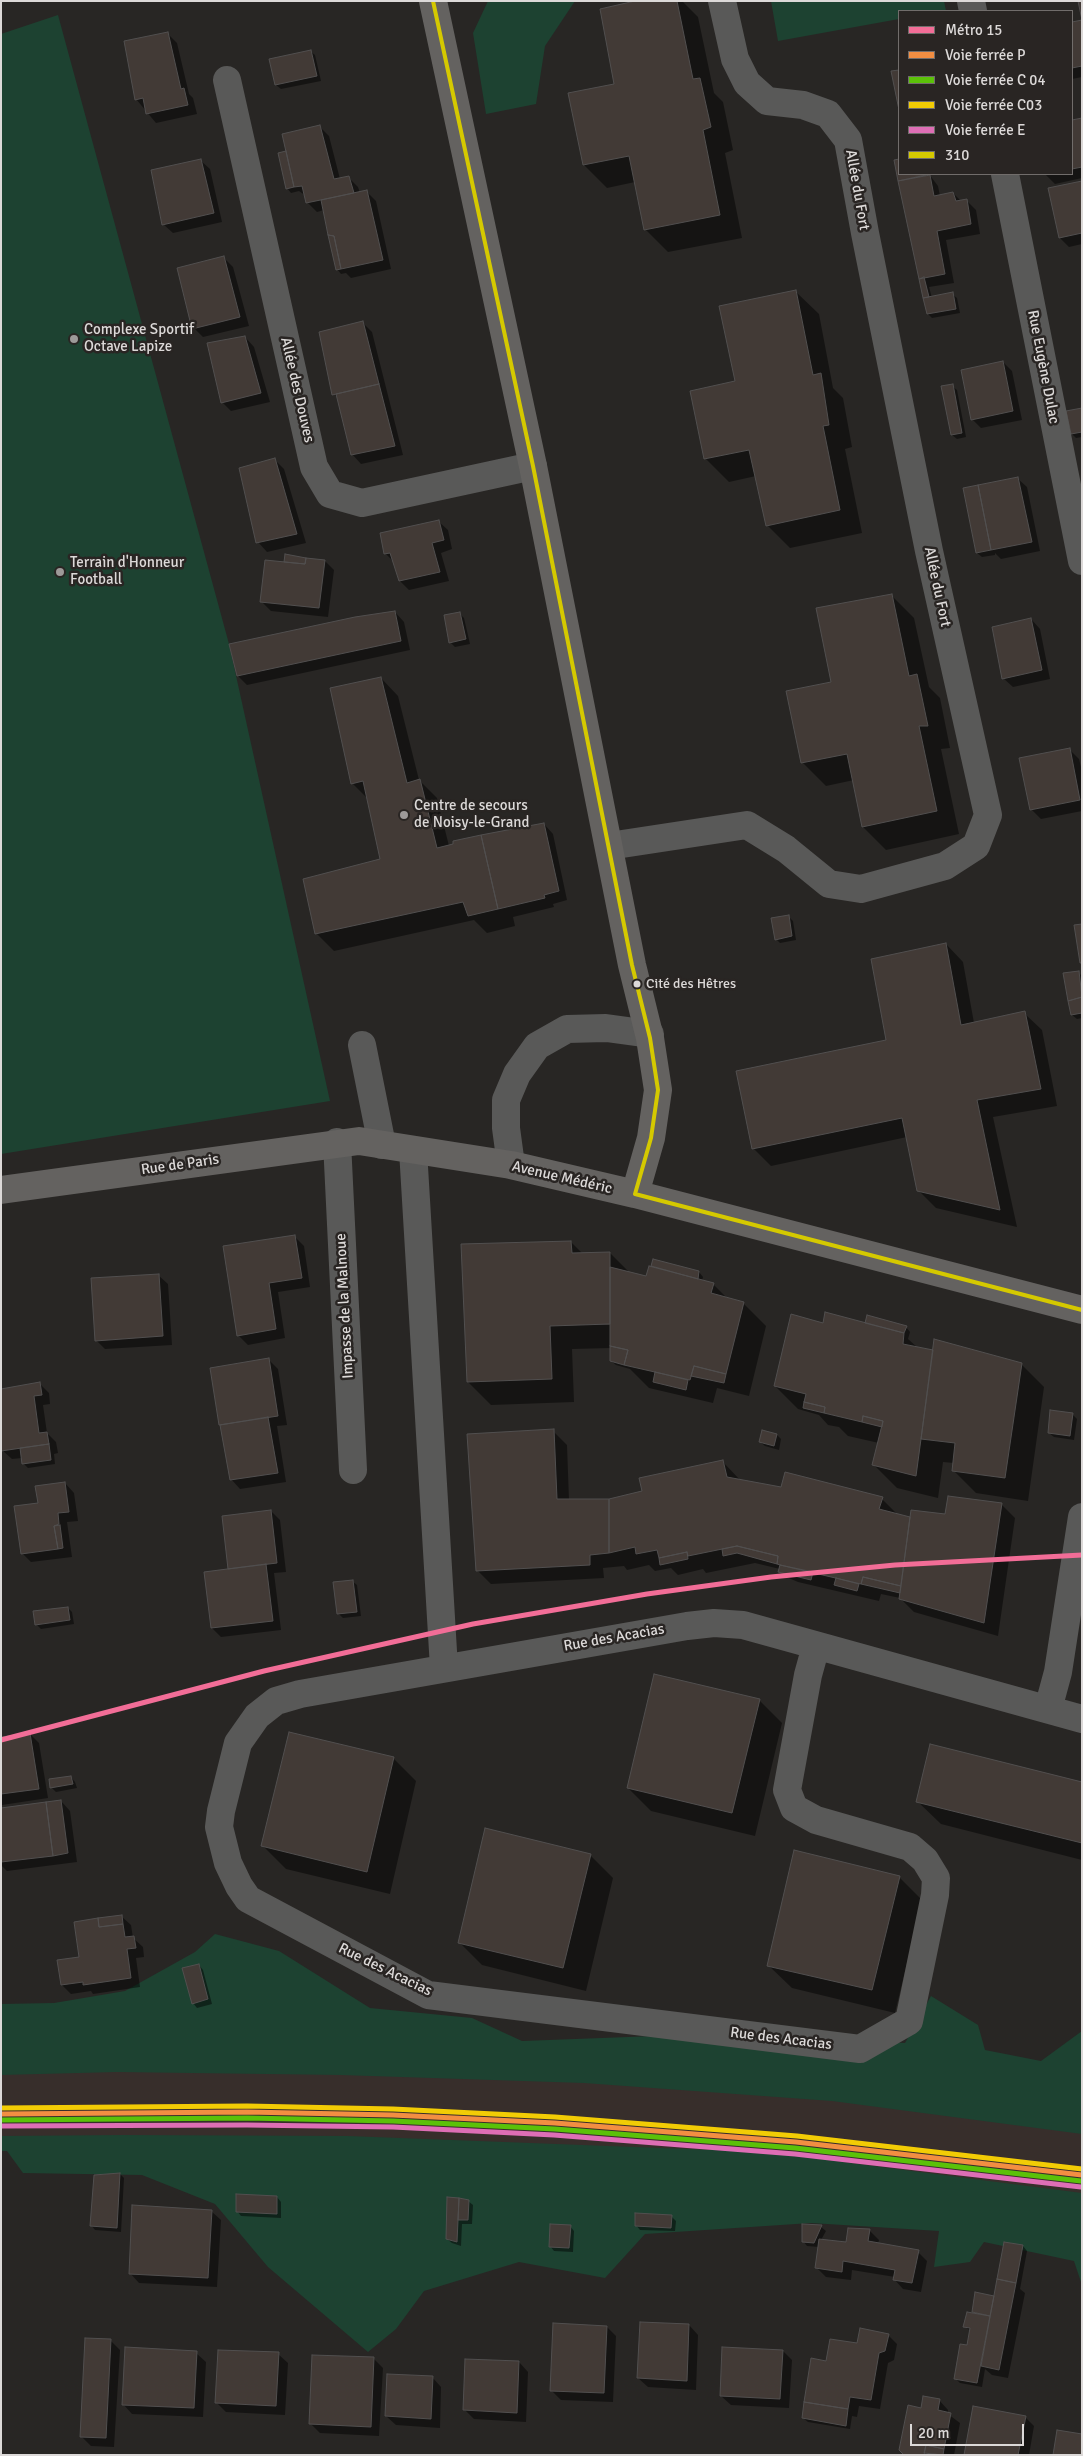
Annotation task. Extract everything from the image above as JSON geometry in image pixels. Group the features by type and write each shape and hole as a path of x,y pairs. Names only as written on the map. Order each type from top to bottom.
{"main road":[{"path":"433,1 437,9 533,466 632,965 650,1034 658,1090 651,1138 635,1194"},
{"name":"Avenue Médéric","path":"359,1143 511,1165 635,1194 1082,1310"},
{"name":"Rue de Paris","path":"1,1190 359,1143"}],"street":[{"name":"Allée du Fort","path":"609,846 747,825 786,849 830,884 861,889 945,866 976,846 988,815 925,532 848,140 828,114 803,104 767,101 747,83 735,59 722,1"},
{"name":"Allée des Douves","path":"227,80 314,467 330,494 362,503 533,466"},
{"name":"Rue Eugène Dulac","path":"1005,175 1082,561"},
{"path":"511,1165 506,1128 506,1100 517,1074 537,1046 567,1029 606,1028 650,1034"},
{"name":"Impasse de la Malnoue","path":"353,1470 362,1045"},
{"path":"413,1150 444,1668"},
{"path":"1048,1710 1058,1672 1082,1517"},
{"name":"Rue des Acacias","path":"816,1646 787,1790 794,1808 816,1820 910,1847 925,1860 936,1878 935,1895 909,2021 860,2049 428,1995 248,1899 239,1886 228,1863 219,1828 221,1811 238,1743 257,1716 276,1701 300,1694 687,1626 714,1623 743,1625 1082,1719"}],"shaded area":[{"path":"1,2050 1082,2099 1082,2214 109,2146 1,2151"}],"green space":[{"path":"488,1 575,1 545,46 536,104 486,114 473,33"},
{"path":"771,1 944,1 946,10 898,10 898,19 778,41"},
{"name":"Complexe Sportif Octave Lapize","path":"58,15 229,644 330,1101 1,1154 1,34"},
{"path":"215,1934 279,1951 370,2008 472,2018 522,2041 708,2034 905,2043 931,1996 978,2025 985,2050 1041,2061 1082,2031 1082,2134 832,2101 584,2083 341,2075 117,2072 1,2075 1,2004 54,2003 125,1991 195,1952"},
{"path":"1,2136 348,2136 765,2152 1082,2193 1082,2285 1074,2261 984,2242 970,2262 934,2267 939,2231 811,2223 645,2234 605,2278 519,2262 424,2291 396,2329 368,2352 268,2267 215,2204 142,2175 23,2173 7,2151 1,2151"}],"building":[{"path":"635,1 677,1 693,79 700,78 711,127 703,130 720,215 644,230 629,156 583,165 568,93 614,84 600,9"},
{"path":"1078,1 1082,1 1082,20"},
{"path":"1082,20 1082,66 1073,68 1073,22"},
{"path":"168,32 181,89 184,88 188,105 146,114 143,98 135,100 124,41"},
{"path":"311,50 317,76 275,85 269,59"},
{"path":"898,70 898,105 891,71"},
{"path":"1082,118 1082,167 1073,169 1073,120"},
{"path":"320,125 334,179 349,176 354,193 306,203 302,186 294,187 282,134"},
{"path":"286,151 294,187 286,189 278,153"},
{"path":"201,159 214,213 162,225 151,170"},
{"path":"898,159 898,175 926,175 898,181 894,160"},
{"path":"930,175 934,196 953,192 956,201 967,199 971,224 937,231 945,274 919,279 898,181"},
{"path":"1082,181 1082,233 1059,238 1048,188"},
{"path":"367,190 383,260 341,269 334,236 328,235 321,200"},
{"path":"328,235 334,236 341,269 336,270"},
{"path":"224,256 240,317 192,329 177,268"},
{"path":"924,277 929,297 923,298 919,279"},
{"path":"796,290 813,375 821,373 829,425 823,426 840,510 766,526 749,450 704,459 690,391 735,381 719,306"},
{"path":"953,292 956,309 927,314 923,298"},
{"path":"363,321 379,384 332,395 319,332"},
{"path":"245,336 261,393 221,403 207,343"},
{"path":"1003,361 1013,411 971,420 961,370"},
{"path":"379,384 395,446 351,455 336,394"},
{"path":"953,384 962,433 951,435 941,386"},
{"path":"1082,408 1082,432 1071,434 1066,411"},
{"path":"275,458 297,534 256,543 239,468"},
{"path":"1018,477 1032,542 991,550 978,485"},
{"path":"978,485 991,550 976,553 963,488"},
{"path":"439,520 444,540 432,543 440,572 399,581 390,553 384,554 380,533"},
{"path":"285,554 306,558 305,564 284,562"},
{"path":"306,558 325,560 319,608 260,602 265,560 305,564"},
{"path":"892,594 909,676 917,674 928,726 919,726 937,811 862,827 847,754 801,763 786,691 831,682 816,608"},
{"path":"395,611 401,641 237,676 229,644 355,617"},
{"path":"460,612 466,639 449,643 444,615"},
{"path":"1031,618 1042,670 1002,679 992,627"},
{"path":"381,677 407,783 420,779 437,848 453,844 453,841 481,835 498,909 468,916 463,902 315,934 303,879 380,859 363,781 351,784 330,688"},
{"path":"1070,748 1080,800 1030,810 1019,758"},
{"path":"544,823 559,891 544,895 545,898 498,909 481,835"},
{"path":"789,915 792,936 775,940 771,918"},
{"path":"1082,924 1082,963 1080,963 1074,925"},
{"path":"946,943 961,1025 1025,1011 1041,1089 977,1100 1000,1210 917,1191 902,1118 752,1149 736,1071 886,1040 871,959"},
{"path":"1079,971 1082,997 1068,1001 1063,973"},
{"path":"1082,997 1082,1013 1071,1015 1068,1001"},
{"path":"295,1235 302,1278 269,1283 276,1329 237,1336 223,1246"},
{"path":"571,1241 572,1253 610,1252 610,1324 550,1326 552,1379 467,1382 461,1244"},
{"path":"653,1259 699,1271 698,1279 651,1266"},
{"path":"649,1266 714,1283 711,1293 744,1302 726,1374 694,1366 690,1380 624,1365 628,1350 610,1346 610,1267 646,1276"},
{"path":"159,1274 163,1336 95,1341 91,1278"},
{"path":"825,1312 904,1333 903,1344 933,1350 916,1476 872,1465 883,1421 863,1416 862,1422 824,1413 825,1407 804,1402 806,1394 774,1386 791,1314 823,1323"},
{"path":"867,1315 907,1326 904,1333 865,1323"},
{"path":"934,1339 1022,1363 1005,1478 952,1471 955,1443 921,1439"},
{"path":"610,1346 628,1350 624,1365 610,1361"},
{"path":"269,1358 278,1416 219,1425 210,1368"},
{"path":"694,1366 726,1374 724,1383 691,1376"},
{"path":"655,1372 688,1380 686,1390 653,1382"},
{"path":"40,1382 42,1395 34,1396 39,1433 47,1432 49,1444 1,1451 1,1389"},
{"path":"804,1402 825,1407 824,1413 803,1408"},
{"path":"1050,1410 1073,1413 1070,1436 1048,1433"},
{"path":"863,1416 883,1421 882,1427 862,1422"},
{"path":"268,1417 278,1473 230,1480 220,1425"},
{"path":"554,1429 557,1499 609,1499 609,1553 590,1555 590,1565 476,1571 467,1434"},
{"path":"762,1430 777,1434 774,1446 759,1442"},
{"path":"49,1444 51,1460 22,1464 20,1448"},
{"path":"723,1460 727,1477 781,1487 785,1472 883,1497 879,1509 910,1517 901,1586 863,1577 861,1584 780,1565 777,1564 778,1556 737,1546 688,1556 687,1552 659,1558 657,1550 636,1554 635,1547 609,1553 609,1499 642,1491 639,1478"},
{"path":"65,1482 69,1512 58,1513 59,1524 54,1526 58,1549 21,1554 14,1506 38,1503 35,1486"},
{"path":"948,1496 1002,1503 984,1623 899,1599 911,1510 945,1514"},
{"path":"271,1510 277,1563 228,1569 222,1516"},
{"path":"60,1525 63,1548 58,1549 54,1526"},
{"path":"737,1546 778,1556 777,1564 737,1553 723,1556 722,1549"},
{"path":"687,1552 688,1559 660,1565 659,1558"},
{"path":"266,1564 273,1621 211,1628 204,1572"},
{"path":"780,1565 813,1572 811,1580 778,1572"},
{"path":"863,1577 901,1586 900,1593 861,1584"},
{"path":"836,1578 859,1584 857,1591 834,1585"},
{"path":"353,1580 357,1612 337,1614 333,1582"},
{"path":"68,1607 70,1620 35,1625 33,1611"},
{"path":"654,1674 760,1699 732,1813 627,1788"},
{"path":"289,1732 394,1757 367,1872 261,1846"},
{"path":"30,1733 39,1789 1,1794 1,1737"},
{"path":"930,1744 1082,1782 1082,1843 916,1802"},
{"path":"71,1776 73,1784 50,1788 49,1779"},
{"path":"61,1800 68,1853 53,1856 46,1802"},
{"path":"46,1802 53,1856 1,1862 1,1808"},
{"path":"485,1828 591,1854 563,1968 458,1943"},
{"path":"794,1850 900,1876 872,1990 767,1966"},
{"path":"122,1915 123,1924 99,1927 98,1918"},
{"path":"98,1918 99,1927 123,1924 125,1937 134,1936 136,1948 127,1949 131,1978 83,1985 83,1982 61,1985 57,1960 79,1957 74,1922"},
{"path":"199,1964 208,1999 192,2004 182,1968"},
{"path":"120,2173 117,2228 90,2226 94,2175"},
{"path":"236,2194 277,2196 277,2214 236,2212"},
{"path":"447,2197 459,2198 457,2242 446,2239"},
{"path":"459,2198 469,2200 468,2220 458,2220"},
{"path":"132,2205 212,2210 208,2278 129,2274"},
{"path":"635,2213 672,2215 671,2228 635,2226"},
{"path":"550,2224 571,2225 569,2248 549,2247"},
{"path":"802,2224 822,2225 814,2243 802,2242"},
{"path":"848,2228 870,2229 868,2241 919,2250 912,2283 893,2280 895,2270 843,2261 842,2272 815,2268 819,2239 846,2242"},
{"path":"1004,2242 1023,2245 1016,2283 997,2279"},
{"path":"997,2279 1016,2283 999,2370 981,2366"},
{"path":"975,2292 994,2296 990,2316 972,2312"},
{"path":"967,2312 990,2316 977,2383 954,2379 960,2344 967,2345 970,2328 963,2327"},
{"path":"640,2322 689,2324 687,2381 637,2378"},
{"path":"553,2323 607,2326 604,2393 550,2391"},
{"path":"860,2328 889,2334 885,2351 879,2353 871,2400 850,2397 848,2409 804,2402 811,2358 826,2361 830,2339 857,2343"},
{"path":"85,2338 111,2339 106,2438 80,2437"},
{"path":"125,2347 197,2351 194,2408 122,2405"},
{"path":"722,2347 783,2350 780,2399 720,2396"},
{"path":"218,2350 279,2352 276,2406 215,2403"},
{"path":"312,2355 374,2357 371,2427 309,2424"},
{"path":"465,2359 519,2361 517,2413 463,2410"},
{"path":"387,2374 433,2376 431,2419 385,2416"},
{"path":"923,2396 940,2399 938,2410 951,2413 944,2449 926,2445 924,2455 904,2455 899,2450 908,2405 921,2408"},
{"path":"804,2402 848,2409 846,2426 802,2418"},
{"path":"973,2406 1026,2416 1018,2455 964,2455"},
{"path":"1057,2430 1082,2434 1082,2455 1053,2455"},
{"path":"926,2445 944,2449 943,2455 924,2453"}],"metro line":[{"name":"15","path":"1,1740 264,1671 473,1624 647,1594 771,1577 895,1565 1082,1555"}],"rail line":[{"name":"C03","path":"1,2108 247,2106 393,2109 555,2117 797,2136 1082,2169"},
{"name":"P","path":"1,2114 247,2112 393,2115 555,2123 796,2142 1082,2175"},
{"name":"E","path":"1,2126 247,2125 393,2127 554,2135 795,2154 1081,2187"}],"transit line":[{"name":"310","path":"433,1 533,466 632,965 650,1038 658,1090 651,1138 635,1194"},
{"name":"310","path":"635,1194 1082,1310"},
{"path":"1,2120 247,2118 393,2121 555,2129 795,2148 1081,2181"}],"place":[{"name":"Complexe Sportif Octave Lapize","path":"74,339"},
{"name":"Terrain d'Honneur Football","path":"60,572"},
{"name":"Centre de secours de Noisy-le-Grand","path":"404,815"},
{"name":"Cité des Hêtres","path":"637,984"}]}
